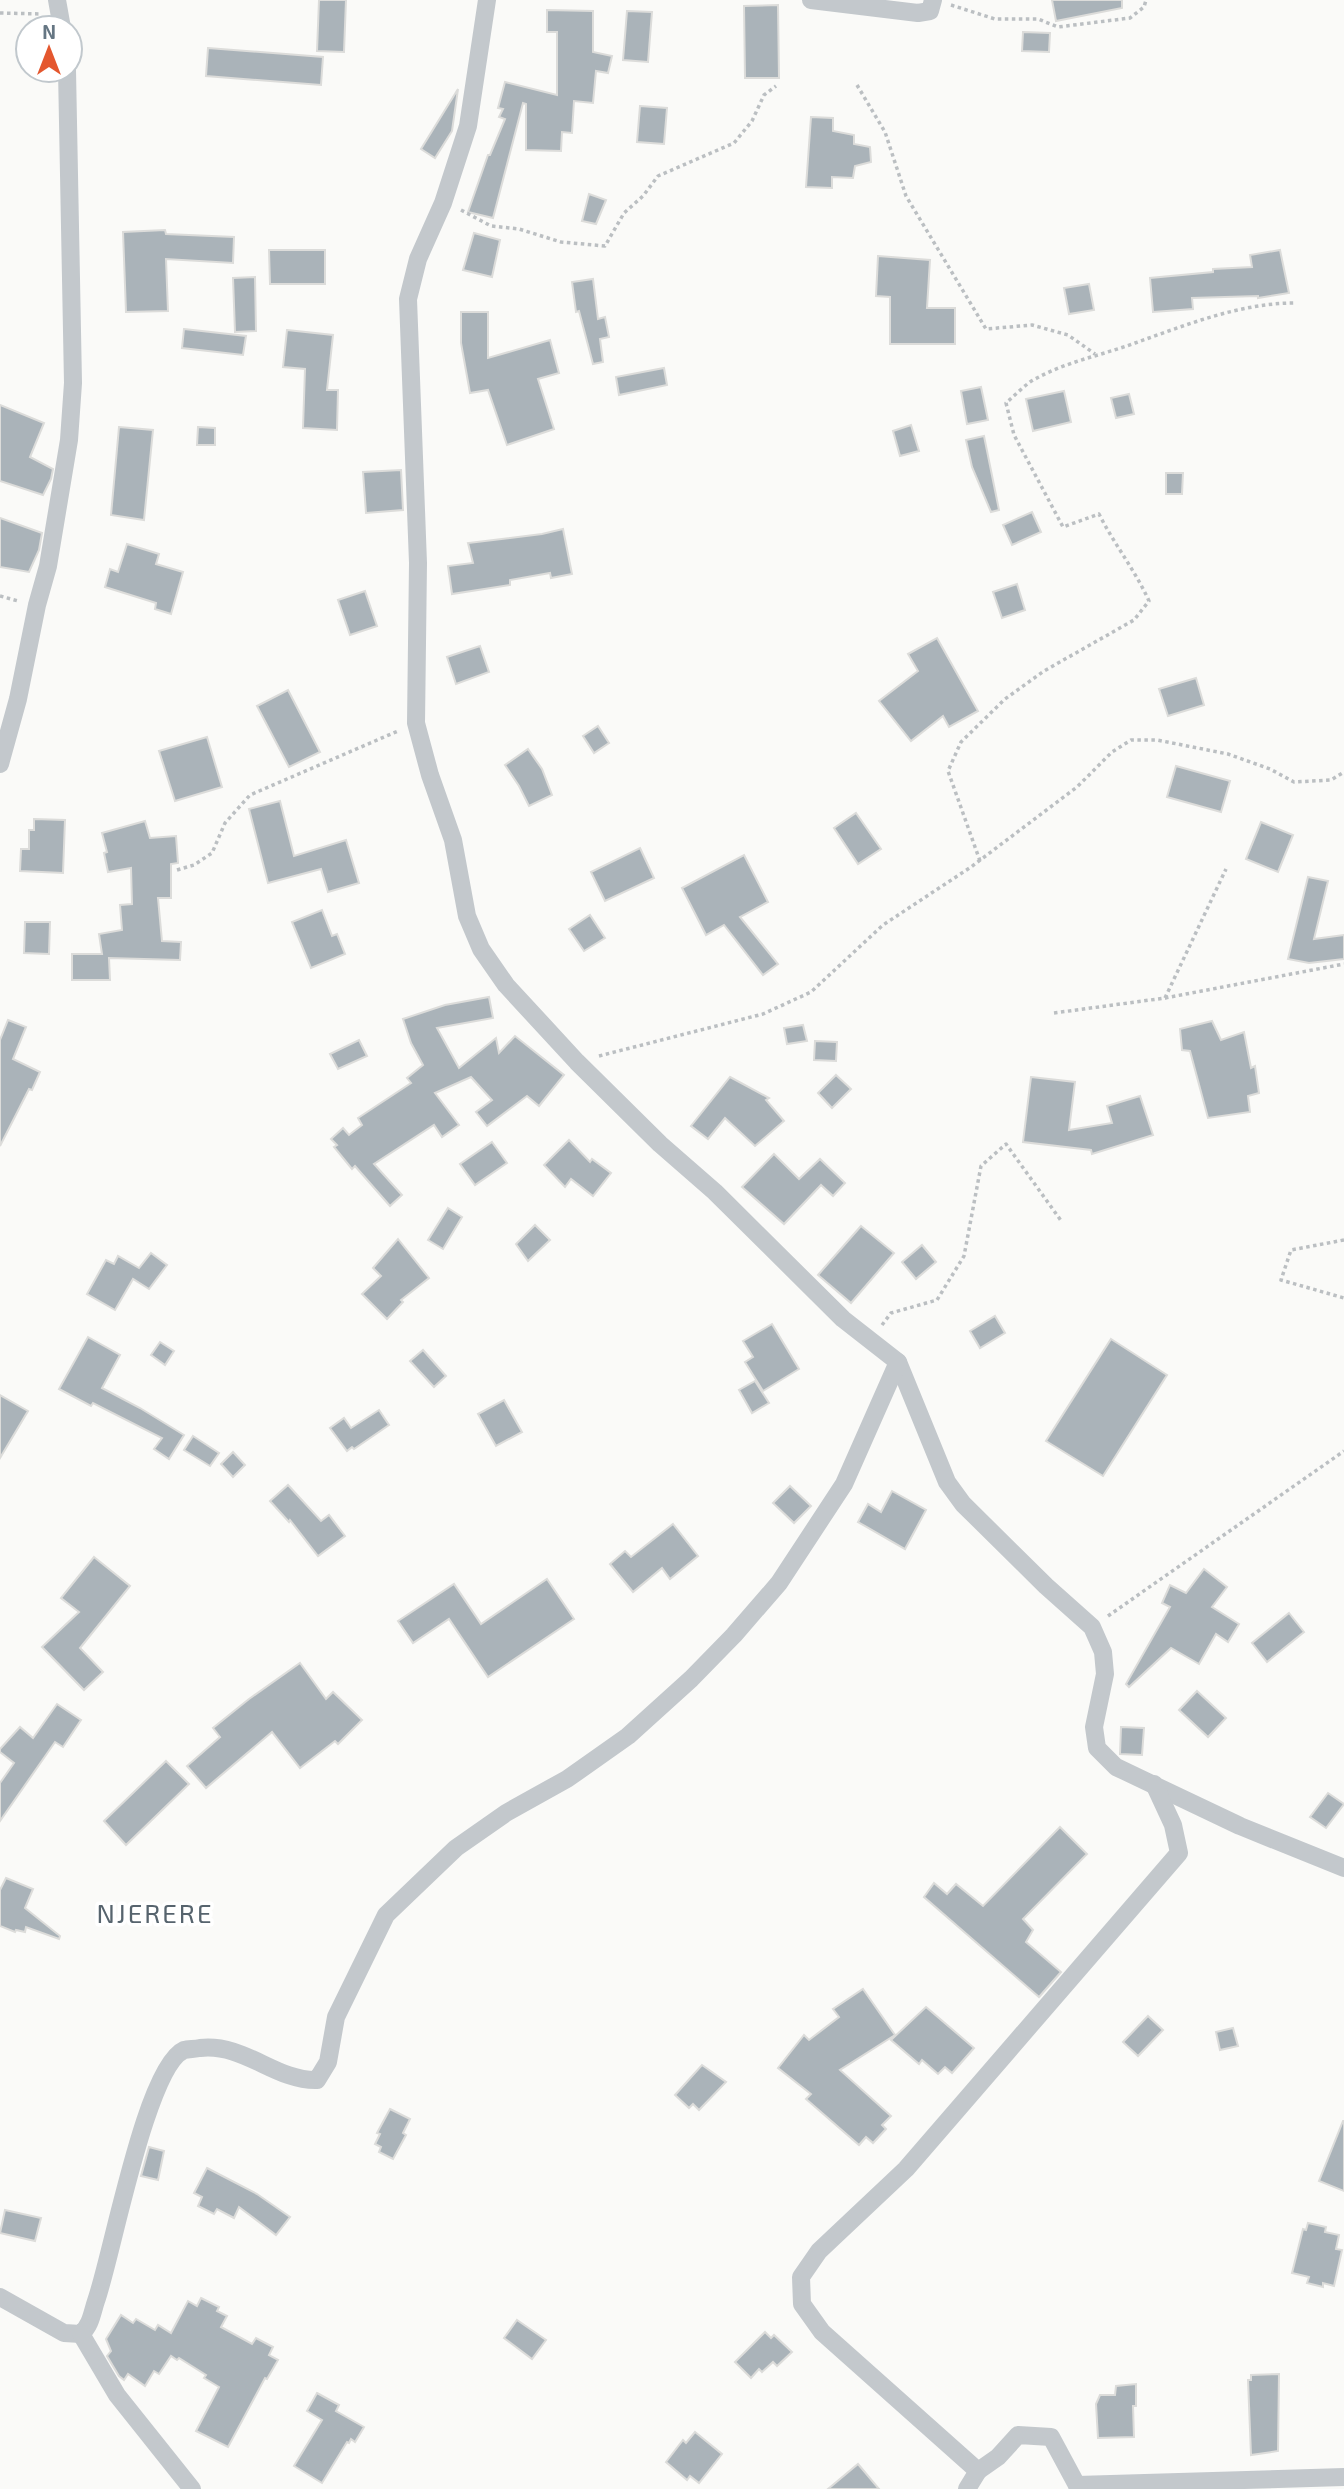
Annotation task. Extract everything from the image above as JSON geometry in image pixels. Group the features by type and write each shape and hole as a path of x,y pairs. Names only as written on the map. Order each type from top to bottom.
{"street":[{"path":"487,0 468,126 447,192 418,260 408,299 418,563 416,723 430,775 453,840 467,916 481,949 506,985 577,1062 660,1144 715,1192 835,1311 898,1363 947,1482 955,1493 984,1525 1092,1627 1103,1652 1105,1674 1094,1727 1097,1748 1116,1767 1240,1826 1344,1868"},
{"path":"811,0 918,13 930,11 940,2"},
{"path":"0,764 18,699 37,605 48,566 69,440 73,383 67,84"},
{"path":"0,2297 64,2333 82,2334 89,2327 104,2280 136,2148 157,2088 172,2060 184,2050 221,2048 234,2050 297,2078 317,2080 328,2062 336,2017 386,1915 456,1848 506,1814 567,1779 628,1736 691,1679 734,1635 779,1583 844,1484 898,1363"},
{"path":"978,2471 822,2332 802,2304 802,2277 819,2251 906,2169 1179,1853 1173,1825 1154,1784"},
{"path":"82,2334 117,2395 192,2489"},
{"path":"967,2489 978,2471 998,2458 1018,2435 1051,2437 1078,2487 1324,2483 1344,2477"}],"path":[{"path":"940,2 995,19 1038,19 1058,27 1130,18 1144,7 1146,0"},
{"path":"0,13 60,14"},
{"path":"857,85 886,132 905,196 986,329 1032,325 1068,335 1095,354"},
{"path":"447,192 461,211 491,226 519,229 561,242 606,246 624,213 643,196 658,176 734,143 752,121 764,95 776,86"},
{"path":"980,861 948,771 961,742 1005,699 1044,671 1134,620 1149,601 1139,578 1113,542 1099,514 1063,527 1014,435 1006,403 1030,382 1095,354 1133,344 1183,324 1242,310 1295,303"},
{"path":"177,870 194,865 212,853 225,823 250,795 416,723"},
{"path":"577,1062 763,1014 811,992 883,925 980,861 1077,787 1112,752 1131,740 1157,740 1228,754 1270,769 1294,782 1331,780 1344,772"},
{"path":"1165,998 1226,869"},
{"path":"1054,1013 1165,998 1344,964"},
{"path":"870,1340 891,1313 937,1300 964,1256 981,1166 1006,1144 1062,1222"},
{"path":"1344,1240 1291,1250 1281,1280 1344,1298"},
{"path":"1092,1627 1344,1451"}],"building":[{"path":"319,0 346,0 344,52 317,51"},
{"path":"1052,0 1122,0 1122,8 1056,21"},
{"path":"778,5 779,78 745,78 744,6"},
{"path":"547,10 593,11 593,52 612,56 608,73 596,71 593,103 574,101 572,133 562,132 561,151 526,150 526,104 523,103 493,218 468,212 488,155 505,119 499,117 503,109 498,108 505,82 557,95 557,32 547,32"},
{"path":"627,11 652,12 648,62 623,60"},
{"path":"1023,32 1050,33 1049,52 1022,51"},
{"path":"208,48 323,57 321,85 206,76"},
{"path":"458,89 452,131 435,158 421,149"},
{"path":"640,106 667,108 664,144 637,142"},
{"path":"811,117 833,118 833,131 854,135 854,144 870,147 871,162 855,166 853,178 832,177 832,188 806,187"},
{"path":"589,194 606,200 596,224 582,221"},
{"path":"165,230 166,234 234,237 233,263 166,259 168,311 126,312 123,232"},
{"path":"474,233 500,240 492,277 463,270"},
{"path":"269,250 325,250 325,284 270,284"},
{"path":"1280,250 1289,293 1258,298 1192,298 1193,309 1153,312 1150,278 1213,272 1213,269 1252,267 1250,255"},
{"path":"878,256 930,260 927,308 955,308 955,344 890,344 890,297 876,296"},
{"path":"255,277 256,331 235,332 233,278"},
{"path":"593,279 598,319 605,317 609,337 600,339 603,362 593,364 579,311 576,312 572,282"},
{"path":"1089,284 1094,310 1069,314 1064,288"},
{"path":"461,312 488,312 488,358 550,340 559,373 538,379 554,429 507,445 488,390 470,393 461,343"},
{"path":"184,329 246,336 243,355 182,348"},
{"path":"287,330 333,335 327,390 338,390 337,430 303,428 305,369 283,367"},
{"path":"664,368 667,385 619,395 616,377"},
{"path":"981,387 988,420 967,424 961,391"},
{"path":"1064,391 1071,422 1033,431 1026,399"},
{"path":"1129,394 1134,414 1116,418 1111,398"},
{"path":"0,405 44,423 30,457 53,469 43,495 0,481"},
{"path":"911,425 919,451 900,456 893,431"},
{"path":"119,427 153,430 144,520 111,515"},
{"path":"198,427 215,428 215,445 197,445"},
{"path":"984,436 999,510 991,512 972,467 966,440"},
{"path":"401,470 403,510 366,513 363,472"},
{"path":"1166,473 1183,473 1182,494 1166,494"},
{"path":"1032,512 1041,532 1012,545 1003,525"},
{"path":"0,518 42,533 39,550 29,572 0,567"},
{"path":"563,529 572,574 551,578 550,573 510,580 510,585 452,594 448,566 473,563 468,543"},
{"path":"127,544 159,554 156,564 183,572 171,614 155,609 156,603 105,587 110,569 118,572"},
{"path":"1017,584 1025,610 1002,618 993,592"},
{"path":"365,591 377,626 350,635 338,600"},
{"path":"937,638 978,711 949,727 943,716 911,741 879,701 918,671 908,654"},
{"path":"480,646 489,672 456,684 447,657"},
{"path":"1196,678 1204,705 1168,716 1159,689"},
{"path":"288,690 320,752 289,767 257,706"},
{"path":"598,726 609,743 594,753 583,736"},
{"path":"207,737 222,787 175,801 159,751"},
{"path":"528,749 542,769 552,795 529,806 505,765"},
{"path":"1176,766 1230,781 1221,812 1167,797"},
{"path":"280,801 294,856 346,840 359,883 328,892 321,869 268,883 249,809"},
{"path":"856,813 881,849 858,864 834,828"},
{"path":"34,819 65,820 63,873 20,871 21,849 29,849 29,830 34,830"},
{"path":"145,821 150,838 176,836 178,863 171,864 171,898 158,898 162,941 181,942 180,960 109,958 110,980 72,980 72,954 102,954 99,934 122,930 120,905 132,904 131,868 108,872 102,833"},
{"path":"1261,822 1293,835 1278,872 1246,859"},
{"path":"640,848 654,878 605,901 591,872"},
{"path":"744,855 768,902 740,917 778,964 763,975 724,925 706,935 682,888"},
{"path":"1308,877 1328,881 1314,939 1344,935 1344,959 1309,963 1288,959"},
{"path":"322,910 332,936 337,934 345,954 311,968 292,922"},
{"path":"590,915 605,938 584,951 569,929"},
{"path":"25,922 50,922 49,954 24,953"},
{"path":"489,997 493,1018 437,1028 459,1068 496,1038 499,1053 515,1036 564,1075 539,1106 527,1096 487,1126 476,1112 492,1100 471,1077 435,1093 459,1125 442,1137 434,1125 374,1164 402,1195 390,1206 355,1166 352,1169 334,1147 337,1145 331,1139 343,1128 349,1135 362,1125 358,1118 411,1083 407,1078 423,1065 411,1043 403,1019 445,1005"},
{"path":"8,1020 26,1027 13,1059 40,1072 0,1146 0,1040"},
{"path":"1212,1021 1221,1040 1244,1032 1251,1068 1255,1066 1259,1093 1248,1096 1250,1112 1208,1118 1190,1051 1182,1050 1180,1029"},
{"path":"803,1025 807,1041 787,1044 784,1028"},
{"path":"359,1040 367,1056 338,1069 330,1054"},
{"path":"815,1041 837,1042 836,1061 814,1060"},
{"path":"836,1075 851,1089 832,1108 818,1093"},
{"path":"730,1077 769,1098 766,1100 784,1121 755,1146 725,1118 708,1139 691,1126"},
{"path":"1031,1077 1075,1082 1069,1130 1112,1123 1107,1106 1140,1096 1153,1135 1092,1154 1091,1150 1023,1142"},
{"path":"569,1140 590,1162 592,1159 611,1173 593,1196 571,1179 565,1187 544,1165"},
{"path":"492,1142 507,1163 475,1185 460,1164"},
{"path":"774,1154 799,1179 820,1159 845,1183 833,1196 821,1185 784,1224 742,1187"},
{"path":"448,1208 462,1217 443,1249 428,1240"},
{"path":"535,1225 550,1240 528,1261 516,1244"},
{"path":"861,1226 894,1253 851,1303 818,1275"},
{"path":"398,1239 429,1278 401,1300 403,1302 387,1319 362,1294 381,1276 373,1268"},
{"path":"922,1245 936,1262 916,1279 902,1262"},
{"path":"151,1253 167,1265 149,1289 133,1279 115,1310 87,1294 106,1260 114,1264 118,1256 139,1268"},
{"path":"995,1316 1005,1333 980,1348 970,1331"},
{"path":"772,1324 799,1369 763,1391 745,1362 753,1357 743,1341"},
{"path":"88,1337 120,1355 102,1388 184,1435 169,1459 154,1449 162,1438 59,1389"},
{"path":"1111,1339 1167,1375 1103,1476 1046,1441"},
{"path":"160,1342 174,1351 165,1365 151,1355"},
{"path":"423,1350 446,1376 434,1387 410,1361"},
{"path":"755,1381 769,1403 752,1413 739,1390"},
{"path":"0,1395 28,1411 0,1458"},
{"path":"504,1400 522,1432 496,1446 478,1414"},
{"path":"379,1410 389,1425 354,1449 352,1447 347,1451 330,1428 344,1418 351,1428"},
{"path":"193,1436 219,1453 210,1466 184,1450"},
{"path":"233,1452 245,1465 233,1477 221,1464"},
{"path":"288,1485 321,1521 329,1515 345,1536 318,1556 290,1520 289,1522 270,1501"},
{"path":"790,1486 811,1506 794,1523 773,1503"},
{"path":"892,1491 926,1510 905,1549 858,1522 868,1504 881,1512"},
{"path":"673,1524 698,1556 670,1579 662,1568 633,1592 610,1564 625,1551 631,1557"},
{"path":"94,1557 130,1586 80,1648 103,1672 84,1690 42,1647 79,1612 61,1598"},
{"path":"1204,1569 1227,1587 1212,1607 1239,1624 1228,1642 1216,1634 1199,1664 1171,1648 1129,1687 1126,1684 1170,1607 1162,1603 1170,1585 1186,1593"},
{"path":"547,1579 574,1619 488,1677 449,1619 413,1643 398,1621 454,1584 481,1624"},
{"path":"1289,1613 1304,1632 1267,1662 1252,1643"},
{"path":"300,1663 326,1699 333,1692 362,1720 338,1744 335,1741 300,1768 272,1732 206,1788 187,1766 220,1737 213,1728"},
{"path":"1197,1691 1226,1718 1208,1737 1179,1710"},
{"path":"57,1704 81,1720 63,1747 55,1742 0,1821 0,1783 14,1763 0,1752 0,1749 20,1727 33,1738"},
{"path":"1121,1727 1144,1728 1142,1755 1120,1754"},
{"path":"166,1761 189,1784 126,1845 104,1821"},
{"path":"1328,1793 1344,1804 1326,1828 1310,1817"},
{"path":"1060,1827 1087,1854 1023,1919 1033,1930 1026,1942 1061,1972 1039,1997 924,1897 934,1883 947,1894 956,1884 983,1906"},
{"path":"6,1878 33,1889 25,1908 60,1936 59,1939 26,1927 25,1932 15,1932 0,1926 0,1890"},
{"path":"863,1989 895,2035 840,2070 891,2116 882,2125 886,2129 873,2143 866,2137 859,2145 806,2099 811,2094 778,2068 804,2035 809,2040 839,2017 833,2009"},
{"path":"926,2007 974,2048 952,2073 945,2067 938,2074 922,2060 919,2064 891,2040"},
{"path":"1148,2016 1163,2030 1138,2056 1123,2042"},
{"path":"1233,2028 1238,2046 1220,2050 1216,2032"},
{"path":"702,2065 726,2082 699,2110 693,2104 689,2108 675,2095"},
{"path":"390,2109 410,2119 403,2133 406,2135 393,2159 379,2152 381,2147 375,2144 380,2134 377,2133"},
{"path":"1344,2121 1344,2191 1319,2181"},
{"path":"149,2147 164,2151 158,2180 141,2176"},
{"path":"207,2168 257,2194 290,2217 276,2235 239,2207 234,2218 217,2209 214,2214 198,2206 202,2197 194,2193"},
{"path":"5,2210 41,2218 35,2241 0,2233"},
{"path":"1308,2223 1326,2227 1325,2232 1339,2235 1336,2249 1342,2250 1334,2286 1323,2283 1323,2287 1307,2283 1309,2277 1292,2273 1303,2229 1306,2230"},
{"path":"201,2298 219,2307 217,2311 227,2316 221,2327 252,2344 256,2338 273,2347 269,2355 278,2360 267,2379 265,2378 228,2447 196,2431 219,2387 204,2378 206,2375 171,2356 159,2374 154,2371 145,2386 128,2374 124,2380 107,2356 111,2351 106,2339 121,2315 133,2323 136,2319 155,2330 158,2325 171,2333 188,2301 197,2306"},
{"path":"517,2320 546,2340 532,2359 504,2338"},
{"path":"765,2332 771,2338 774,2335 792,2352 777,2366 773,2362 762,2372 759,2369 751,2378 735,2362"},
{"path":"1279,2374 1278,2451 1251,2455 1248,2380 1251,2380 1251,2375"},
{"path":"1136,2384 1136,2406 1133,2406 1134,2437 1098,2438 1096,2404 1100,2395 1115,2395 1116,2386"},
{"path":"317,2393 339,2405 336,2411 364,2427 355,2442 351,2439 347,2442 322,2483 294,2466 322,2420 307,2411"},
{"path":"695,2432 722,2454 699,2483 690,2476 687,2480 666,2462 683,2440 686,2443"},
{"path":"858,2464 879,2489 828,2489"}],"district":[{"name":"NJERERE","path":"155,1912"}]}
